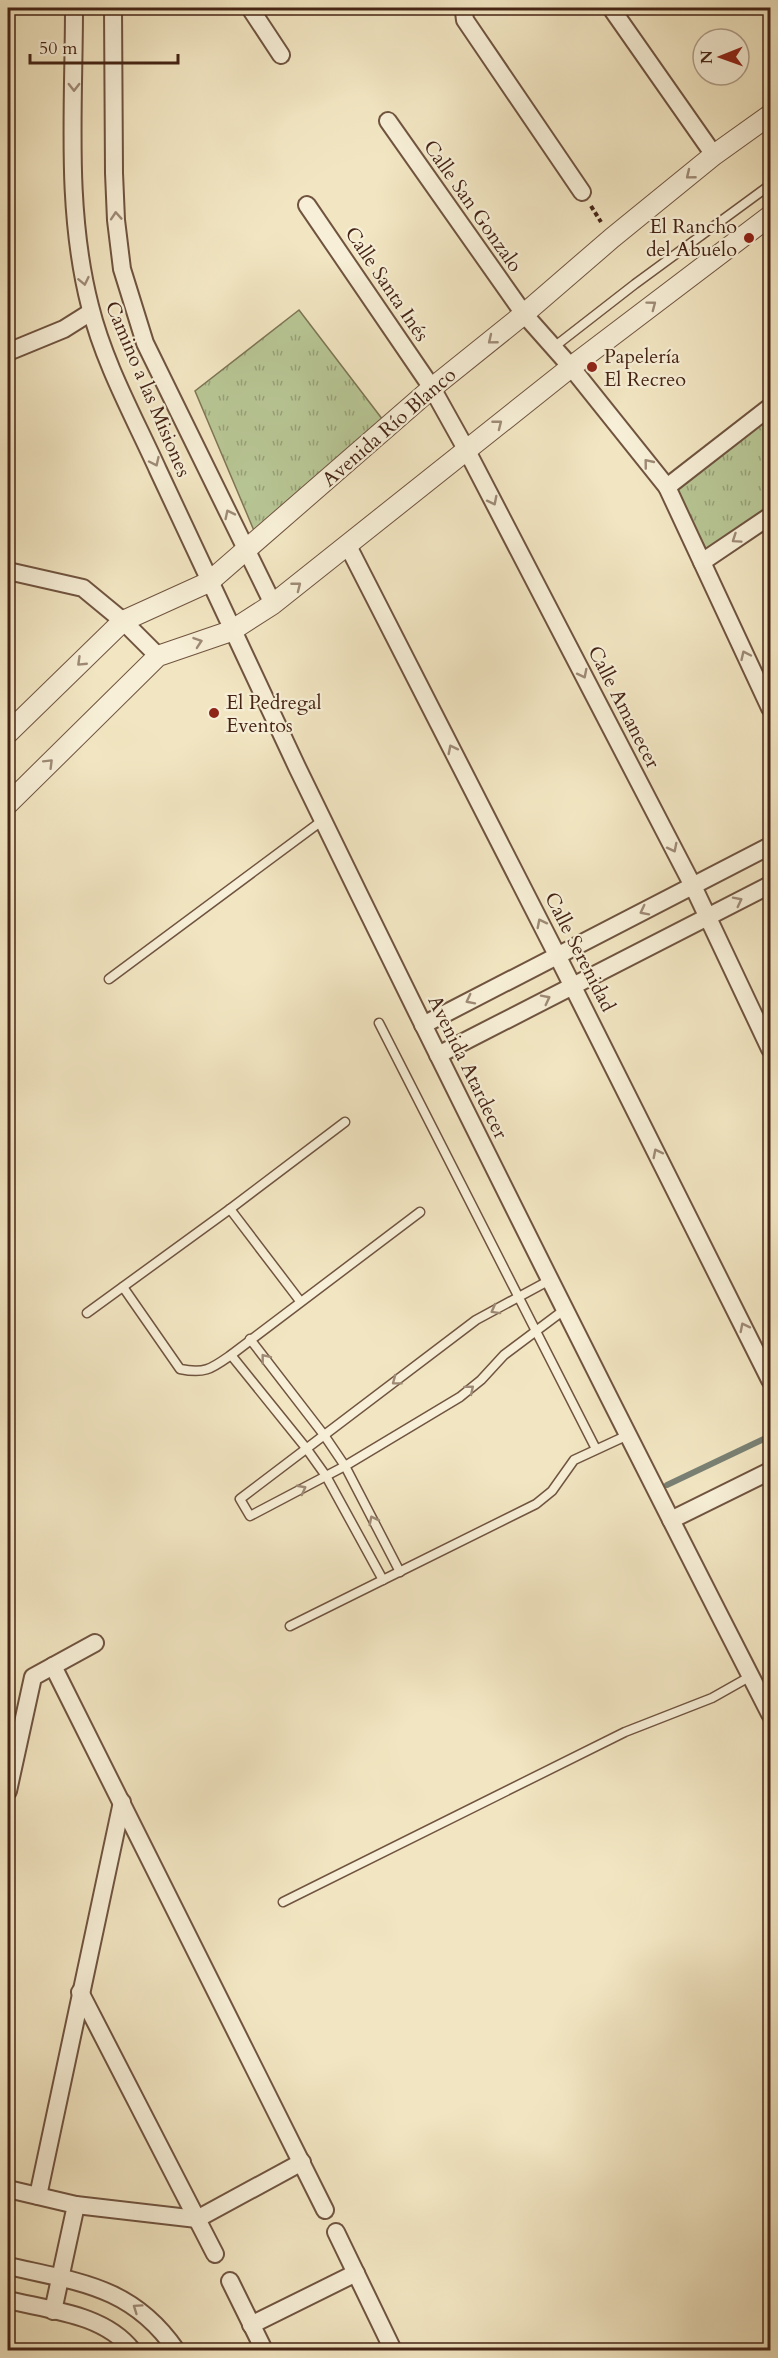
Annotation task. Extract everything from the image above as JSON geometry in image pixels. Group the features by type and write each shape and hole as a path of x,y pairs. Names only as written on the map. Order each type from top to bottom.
{"street":[{"name":"Camino a las Misiones","path":"74,8 75,221 77,245 91,312 117,380 231,631"},
{"name":"Camino a las Misiones","path":"113,8 114,173 116,220 122,268 145,343 273,604"},
{"path":"250,8 281,55"},
{"path":"467,8 464,12 465,20 582,192"},
{"path":"611,8 714,155"},
{"name":"Avenida Río Blanco","path":"8,733 123,621 209,582 432,388 524,314 612,238 714,155 771,114"},
{"name":"Calle San Gonzalo","path":"388,121 524,314 571,367 667,487 771,708"},
{"name":"Calle Santa Inés","path":"307,205 432,388"},
{"path":"8,804 158,656 231,631 273,604 571,367 771,216"},
{"path":"8,351 64,329 91,312"},
{"name":"Calle Amanecer","path":"432,388 693,886 771,1049"},
{"path":"667,487 771,407"},
{"path":"702,562 771,516"},
{"name":"Calle Serenidad","path":"348,546 558,955 771,1380"},
{"path":"8,571 83,588 123,621 158,656"},
{"name":"Avenida Atardecer","path":"231,631 564,1310 771,1714"},
{"path":"423,1025 771,846"},
{"path":"438,1055 771,885"},
{"path":"671,1520 771,1471"},
{"path":"8,1791 33,1677 95,1643"},
{"path":"53,1665 325,2210"},
{"path":"38,2196 122,1802"},
{"path":"80,1992 216,2254"},
{"path":"8,2189 76,2205 197,2218 302,2162"},
{"path":"53,2311 76,2205"},
{"path":"336,2232 393,2350"},
{"path":"8,2266 115,2294 140,2310 162,2329 176,2350"},
{"path":"251,2325 356,2273"},
{"path":"230,2281 264,2350"},
{"path":"8,2300 81,2318 107,2328 132,2350"}],"lane":[{"path":"554,347 635,284 771,185"},
{"path":"109,980 323,820"},
{"path":"379,1023 596,1449"},
{"path":"87,1313 345,1122"},
{"path":"230,1209 300,1301"},
{"path":"123,1287 180,1369 197,1372 212,1368 231,1355 420,1212"},
{"path":"550,1280 476,1320 240,1499 250,1516 345,1466 460,1397 481,1380 504,1355 564,1310"},
{"path":"250,1339 345,1466 400,1572"},
{"path":"231,1355 326,1476 383,1580"},
{"path":"290,1626 536,1504 552,1491 574,1460 628,1435"},
{"path":"283,1902 624,1732 712,1698 751,1676"}],"path":[{"path":"582,192 612,238"}],"green space":[{"path":"299,310 386,424 255,533 195,391"},
{"path":"770,416 770,507 708,553 676,490"}],"waterway":[{"path":"667,1485 770,1436"}],"place":[{"name":"El Rancho del Abuelo","path":"749,238"},
{"name":"Papelería El Recreo","path":"592,367"},
{"name":"El Pedregal Eventos","path":"214,713"}]}
